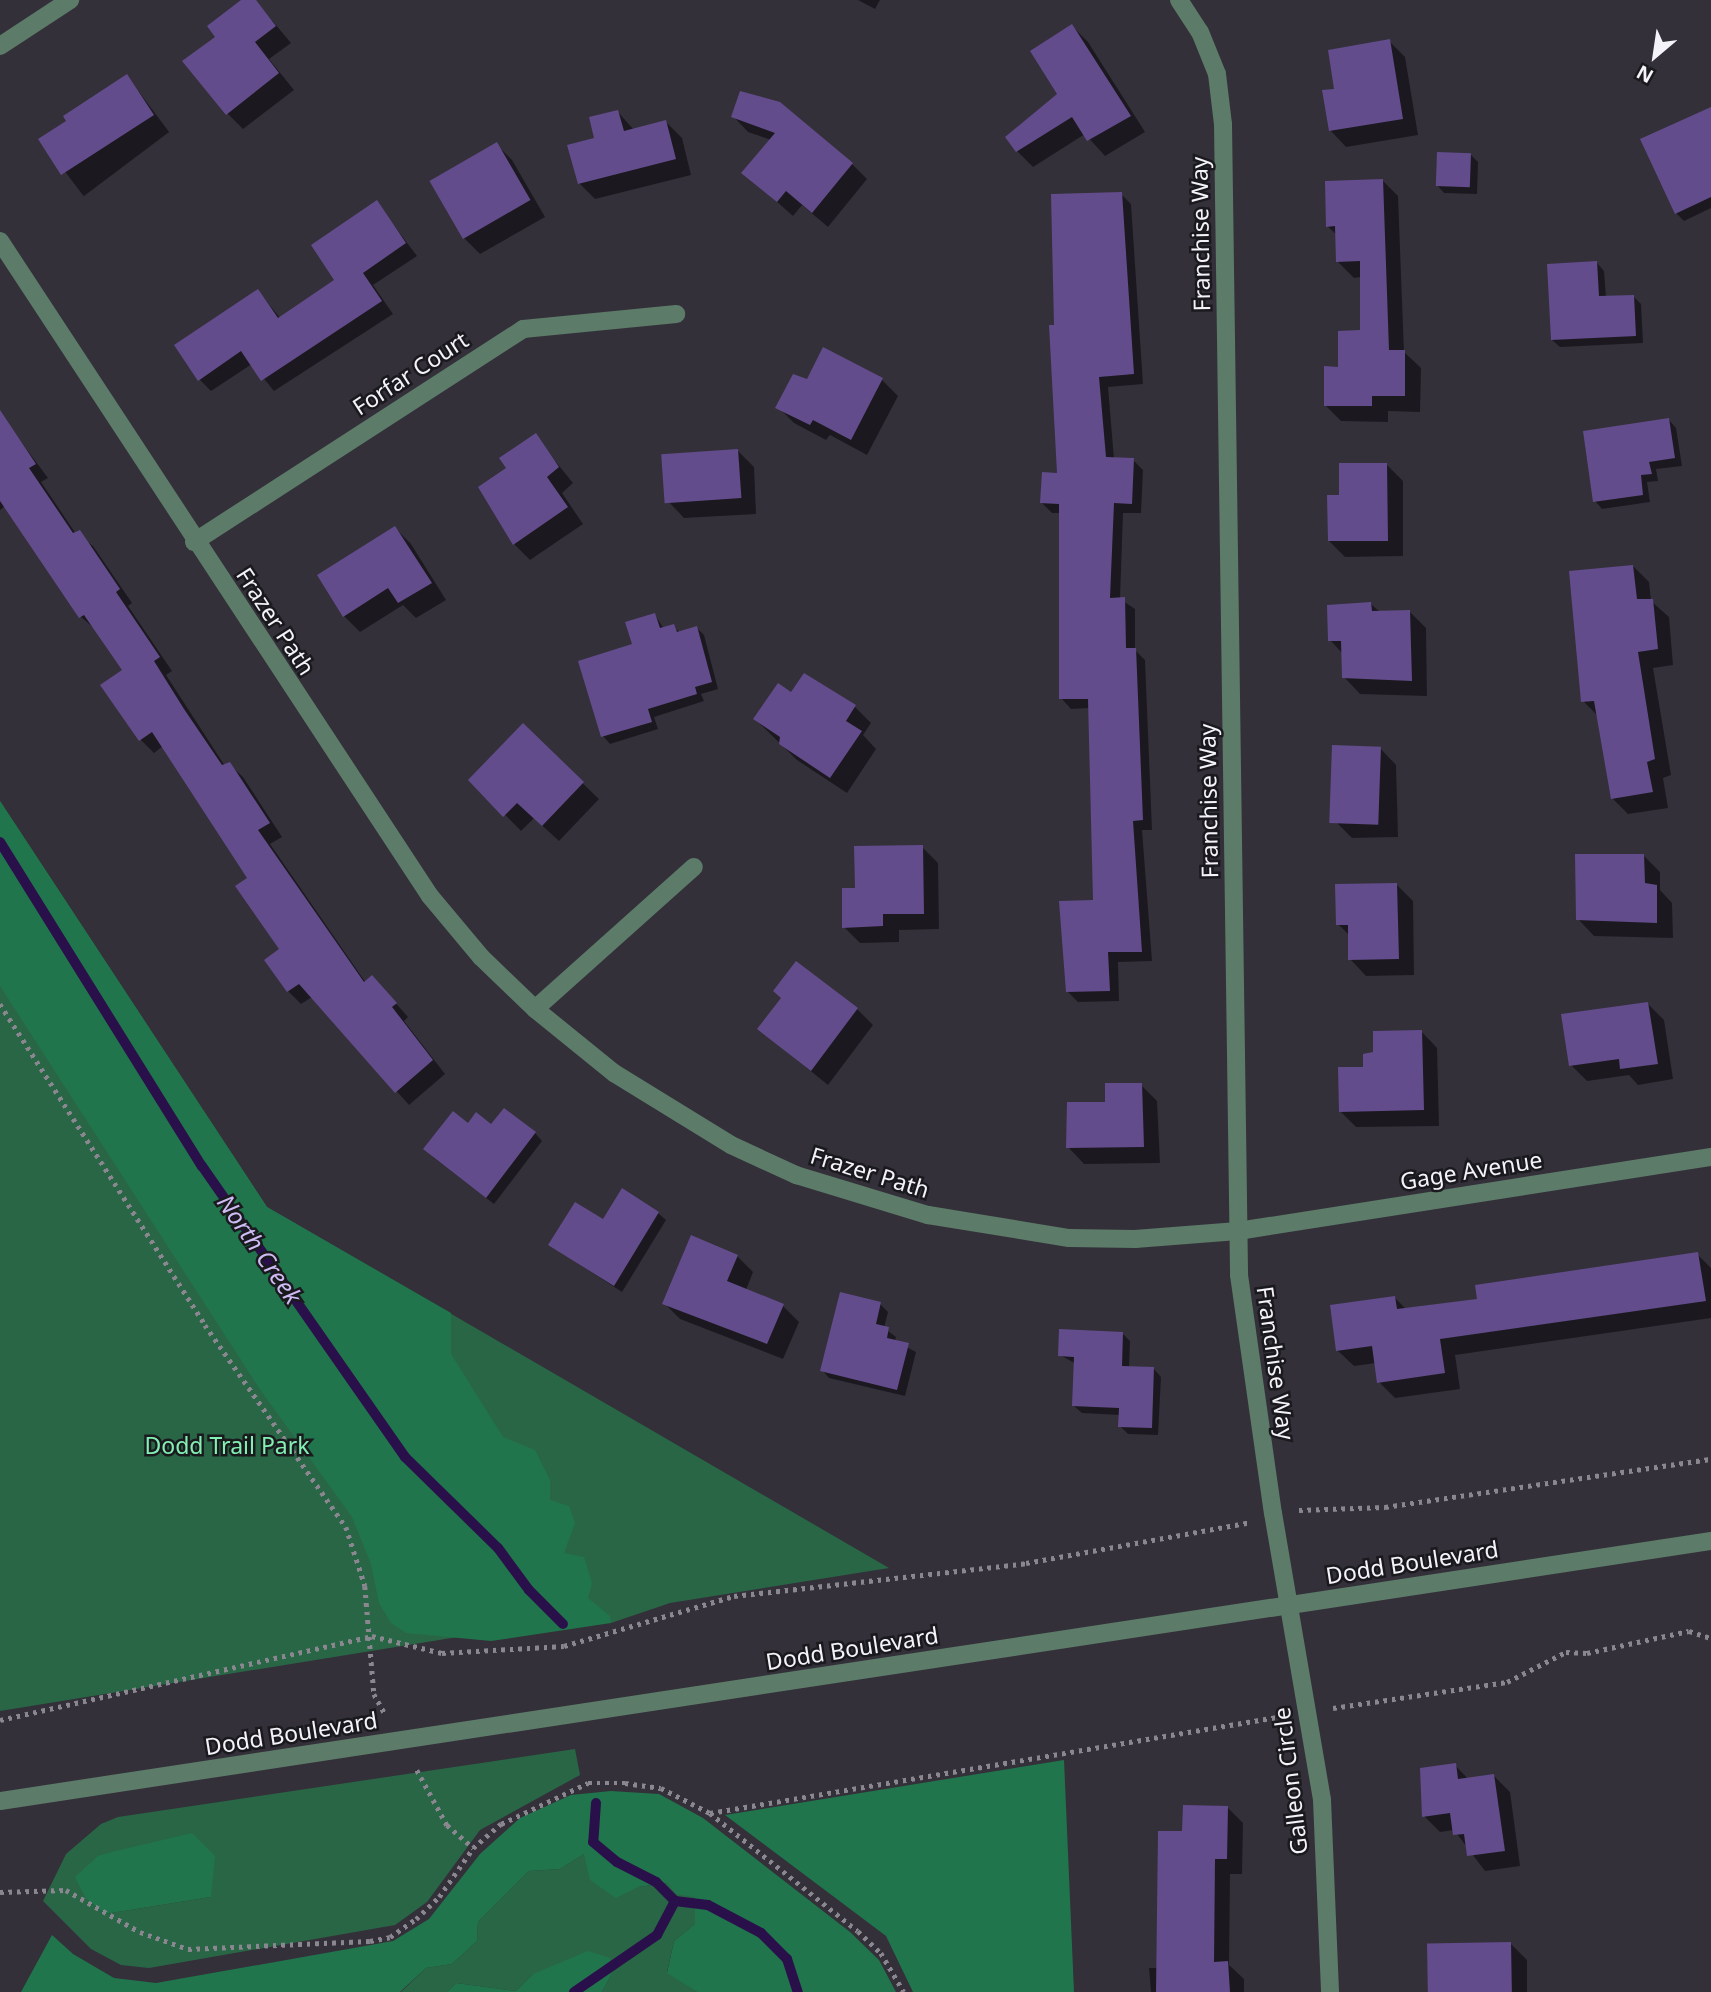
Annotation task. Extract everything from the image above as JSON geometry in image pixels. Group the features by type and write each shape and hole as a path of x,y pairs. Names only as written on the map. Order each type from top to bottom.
{"street":[{"path":"0,46 69,0"},
{"name":"Franchise Way","path":"1179,0 1200,32 1217,74 1223,124 1239,1275 1289,1607"},
{"name":"Frazer Path","path":"0,241 194,542 430,896 481,957 535,1009 614,1073 677,1115 796,1175 863,1199 942,1218 1069,1238 1135,1239 1238,1231"},
{"name":"Forfar Court","path":"194,542 523,328 676,314"},
{"path":"535,1009 694,867"},
{"name":"Gage Avenue","path":"1238,1231 1711,1157"},
{"name":"Dodd Boulevard","path":"0,1801 1711,1541"},
{"name":"Galleon Circle","path":"1289,1607 1322,1800 1330,1992"}],"path":[{"path":"0,1004 205,1325 346,1527 365,1586 372,1636 374,1694 384,1712"},
{"path":"0,1720 372,1636 442,1653 565,1646 734,1596 1026,1563 1243,1525 1273,1513 1385,1507 1711,1459"},
{"path":"710,1813 1308,1712 1507,1682 1566,1652 1587,1653 1689,1630 1711,1638"},
{"path":"417,1770 447,1825 473,1848"},
{"path":"0,1892 66,1890 140,1931 188,1949 370,1941 390,1937 416,1919 439,1897 473,1848 501,1824 588,1783 661,1788 710,1813 858,1931 881,1953 904,1992"}],"green space":[{"name":"Dodd Trail Park","path":"0,801 267,1207 889,1568 670,1603 611,1623 606,1613 0,1711"},
{"path":"0,801 267,1207 451,1313 451,1354 503,1437 535,1450 550,1480 550,1500 569,1506 575,1523 564,1553 584,1557 592,1583 588,1598 610,1616 611,1623 491,1641 406,1633 391,1623 379,1603 371,1564 352,1517 259,1388 0,986"},
{"path":"575,1749 580,1775 480,1830 427,1902 395,1925 149,1968 121,1965 91,1949 43,1901 66,1854 101,1824 118,1817","holes":["142,1847 211,1897 105,1914 86,1899 99,1855"]},
{"path":"1064,1760 1074,1992 913,1992 886,1936 725,1815"},
{"path":"611,1791 659,1794 703,1818 850,1932 879,1960 896,1992 697,1992 667,1973 674,1941 695,1924 695,1897 676,1894 667,1883 638,1887 616,1898 590,1880 584,1854 560,1869 529,1871 478,1922 477,1941 452,1964 426,1968 400,1992 21,1992 52,1935 73,1954 114,1978 156,1983 393,1941 429,1919 480,1854 520,1818 571,1795"},
{"path":"192,1833 215,1856 211,1897 105,1914 86,1899 75,1877 99,1855"},
{"path":"584,1854 638,1887 668,1883 695,1896 695,1924 674,1941 667,1972 697,1992 602,1992 611,1975 533,1974 516,1991 456,1983 447,1992 401,1992 426,1968 452,1964 477,1941 478,1922 529,1871 560,1869"},
{"path":"588,1951 610,1958 611,1975 602,1992 447,1992 456,1983 516,1991 533,1974"}],"building":[{"path":"241,0 256,0 276,26 255,42 279,73 226,115 182,61 215,37 207,26"},
{"path":"1072,24 1131,116 1087,141 1072,117 1016,152 1005,137 1057,94 1030,51"},
{"path":"1390,39 1403,119 1329,131 1322,90 1334,89 1328,50"},
{"path":"127,74 154,115 61,175 38,139 66,121 63,116"},
{"path":"740,91 780,102 853,163 812,213 786,191 777,202 741,173 775,133 731,117"},
{"path":"1711,107 1711,197 1675,214 1640,139"},
{"path":"618,110 624,131 666,120 676,159 578,184 567,145 594,138 589,117"},
{"path":"497,142 530,200 463,239 429,181"},
{"path":"1437,152 1471,153 1470,187 1436,186"},
{"path":"1383,179 1389,350 1405,350 1405,396 1372,396 1372,406 1324,406 1324,366 1338,367 1338,331 1360,330 1360,261 1336,262 1335,226 1326,227 1325,181"},
{"path":"1122,192 1134,374 1099,377 1106,457 1134,458 1132,504 1114,503 1110,598 1125,597 1126,648 1136,648 1143,820 1133,821 1142,952 1108,952 1110,991 1066,992 1059,901 1093,900 1088,699 1059,699 1059,504 1040,503 1042,472 1057,473 1049,325 1054,325 1051,194"},
{"path":"377,200 406,243 363,273 382,301 261,381 241,351 198,381 174,345 258,289 278,318 334,280 311,245"},
{"path":"1597,261 1599,296 1634,295 1636,336 1551,340 1547,264"},
{"path":"823,347 883,378 851,440 813,420 810,425 775,408 793,374 807,379"},
{"path":"0,410 36,464 29,468 73,533 80,530 120,589 116,592 160,657 154,661 184,709 222,765 230,762 270,823 258,830 364,982 372,975 397,1003 392,1007 433,1060 395,1093 299,984 287,992 264,960 279,949 235,886 247,878 152,732 139,741 100,685 122,670 84,615 79,618 0,501"},
{"path":"1669,418 1675,458 1649,462 1652,474 1641,475 1643,495 1593,502 1583,431"},
{"path":"536,433 559,467 547,477 568,507 513,545 478,487 506,468 499,458"},
{"path":"738,449 741,498 665,503 661,454"},
{"path":"1339,463 1387,463 1388,541 1328,541 1327,495 1339,495"},
{"path":"395,526 432,583 398,603 388,588 343,617 317,575"},
{"path":"1633,565 1637,599 1653,599 1658,649 1638,652 1655,759 1647,762 1653,792 1611,799 1594,701 1581,702 1569,571"},
{"path":"1371,602 1372,611 1410,610 1412,681 1342,678 1341,641 1328,641 1327,605"},
{"path":"655,613 660,628 674,624 677,632 697,626 712,682 695,687 697,694 648,709 652,722 601,737 578,661 632,644 625,622"},
{"path":"804,673 856,705 846,721 862,731 830,778 779,744 780,737 753,719 778,683 791,692"},
{"path":"523,723 584,782 542,826 517,803 503,817 468,780"},
{"path":"1332,745 1381,747 1378,825 1329,823"},
{"path":"923,845 924,914 883,914 883,926 842,928 842,888 855,888 854,846"},
{"path":"1575,854 1644,854 1645,883 1657,885 1657,923 1576,920"},
{"path":"1397,883 1399,959 1348,960 1348,925 1336,925 1335,884"},
{"path":"796,961 858,1008 811,1071 757,1029 781,998 773,991"},
{"path":"1648,1002 1658,1064 1620,1069 1619,1059 1569,1066 1561,1014"},
{"path":"1422,1030 1424,1110 1339,1112 1338,1067 1363,1067 1363,1054 1373,1052 1373,1031"},
{"path":"1105,1083 1142,1083 1144,1147 1066,1148 1067,1102 1105,1102"},
{"path":"504,1108 536,1132 486,1198 423,1149 453,1111 468,1123 476,1112 491,1124"},
{"path":"622,1188 659,1212 614,1286 548,1245 575,1202 603,1219"},
{"path":"691,1235 738,1255 727,1281 784,1304 767,1344 662,1304"},
{"path":"1698,1252 1706,1301 1440,1339 1445,1373 1377,1383 1372,1346 1336,1351 1330,1305 1395,1296 1397,1309 1477,1299 1475,1285"},
{"path":"840,1292 881,1302 876,1324 889,1327 887,1338 909,1343 897,1390 820,1371"},
{"path":"1059,1329 1123,1332 1122,1366 1154,1367 1152,1428 1118,1427 1119,1408 1072,1406 1074,1357 1058,1356"},
{"path":"1456,1763 1458,1779 1494,1774 1505,1851 1467,1856 1464,1834 1453,1835 1450,1813 1422,1817 1420,1768"},
{"path":"1183,1805 1228,1806 1227,1859 1215,1859 1214,1962 1228,1961 1230,1992 1156,1992 1158,1831 1182,1831"},
{"path":"1511,1942 1512,1992 1428,1992 1427,1943"}],"waterway":[{"name":"North Creek","path":"0,842 202,1166 405,1457 498,1548 529,1590 563,1624"},
{"name":"North Creek","path":"596,1803 593,1842 617,1862 656,1882 675,1901 708,1905 761,1933 787,1959 798,1992"},
{"path":"574,1992 657,1935 675,1901"}]}
